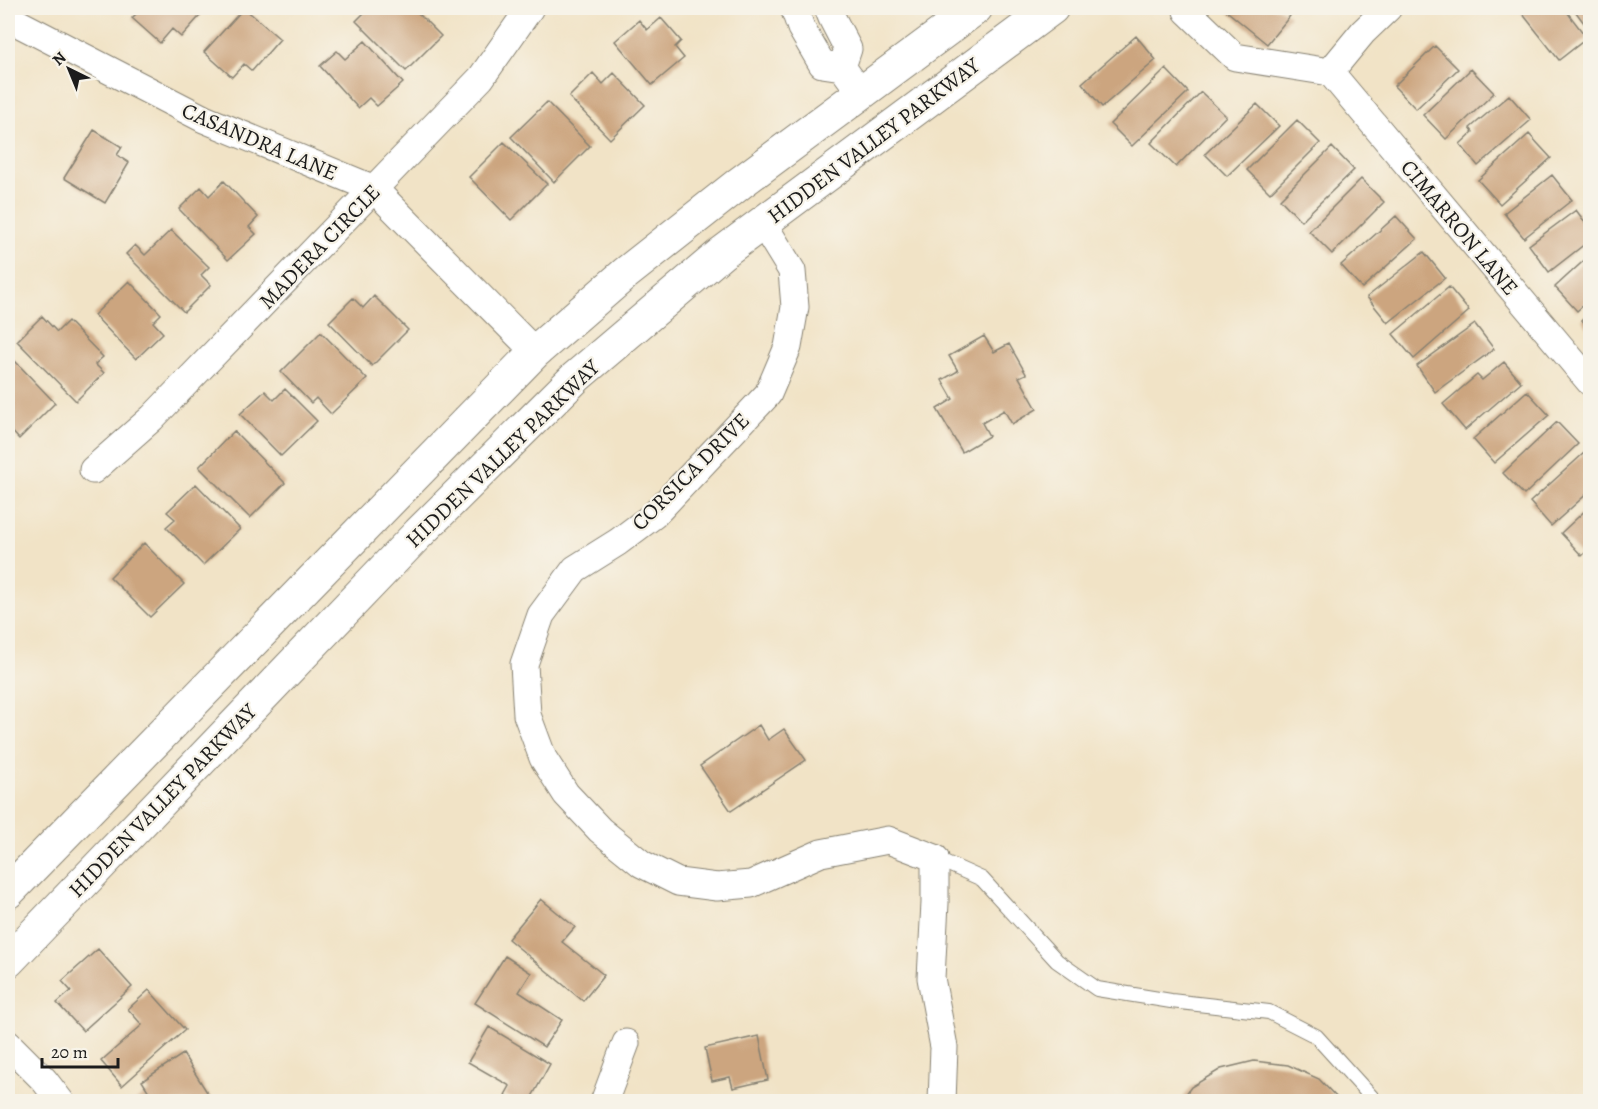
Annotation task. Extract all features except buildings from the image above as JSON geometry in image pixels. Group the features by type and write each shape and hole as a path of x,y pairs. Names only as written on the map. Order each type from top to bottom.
{"main road":[{"name":"HIDDEN VALLEY PARKWAY","path":"8,892 535,352 626,273 740,183 976,8"},
{"name":"HIDDEN VALLEY PARKWAY","path":"8,961 419,533 576,377 722,253 1052,8"},
{"path":"861,93 867,100 877,105 891,101 931,74 978,61"},
{"path":"419,533 428,495 525,396 533,376 535,352 557,356 578,346 679,262 722,253"}],"street":[{"name":"MADERA CIRCLE","path":"93,470 152,418 481,78 530,8"},
{"path":"794,8 801,28 822,64 842,67 861,93"},
{"path":"828,8 848,48 842,67"},
{"path":"1187,11 1235,57 1330,72 1363,32 1388,8"},
{"name":"CASANDRA LANE","path":"8,18 204,119 374,189 535,352"},
{"name":"CIMARRON LANE","path":"1330,72 1590,382"},
{"name":"CORSICA DRIVE","path":"762,222 792,271 795,307 788,347 768,394 654,515 618,542 575,569 540,615 524,664 527,715 543,758 566,794 600,830 642,864 678,882 717,887 751,884 821,853 888,840 935,858"},
{"path":"935,858 931,978 944,1047 942,1101"},
{"path":"604,1101 626,1043"},
{"path":"8,1044 44,1080 61,1101"}],"lane":[{"path":"935,858 982,879 1057,961 1097,989 1171,1001 1269,1012 1316,1036 1376,1101"}]}
